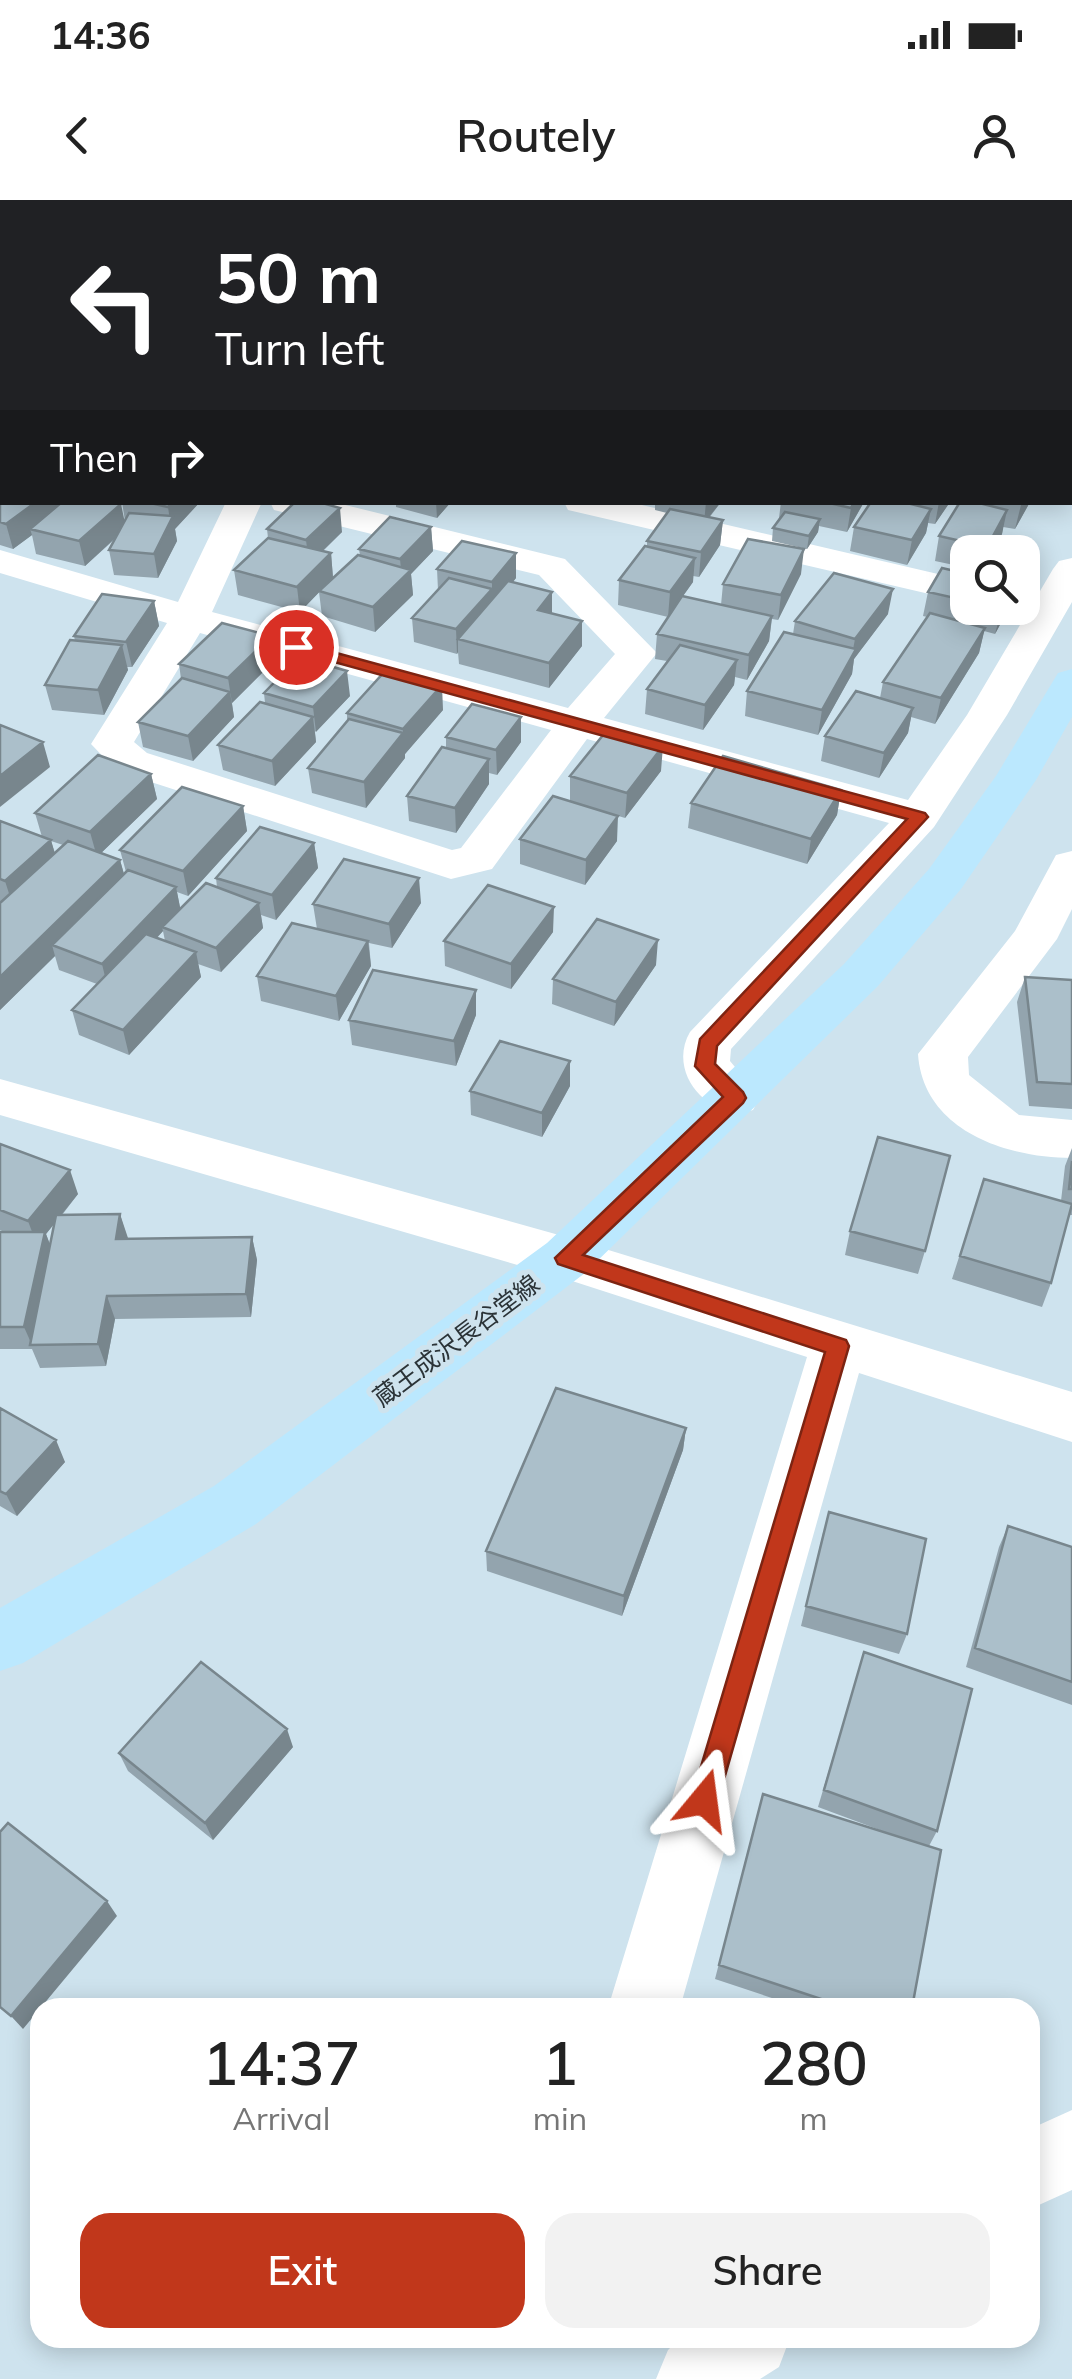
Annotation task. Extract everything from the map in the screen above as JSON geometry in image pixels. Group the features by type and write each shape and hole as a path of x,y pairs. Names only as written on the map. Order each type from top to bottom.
{"main road":[{"name":"蔵王成沢長谷堂線","path":"0,1642 235,1505 566,1258 861,975 945,879 1015,780 1072,681"}],"street":[{"path":"243,505 190,618 112,744 132,762 450,864 476,859 576,724 637,652 552,567 300,505"},
{"path":"594,505 950,588"},
{"path":"0,561 190,618 919,817"},
{"path":"736,1098 705,1066 707,1044 919,817 987,715 1072,568"},
{"path":"1072,865 1034,940 943,1054 945,1081 986,1121 1030,1140 1072,1139"},
{"path":"0,1096 566,1258 1072,1417"},
{"path":"647,1998 838,1346"},
{"path":"1040,2166 1072,2148"}],"building":[{"path":"0,505 32,505 6,524 0,522"},
{"path":"58,505 120,505 79,541 30,529"},
{"path":"292,505 340,508 306,540 267,529"},
{"path":"869,505 931,509 912,540 854,527"},
{"path":"958,505 1007,510 993,535 950,535 950,539 939,536"},
{"path":"670,509 723,520 701,552 647,541"},
{"path":"785,512 820,519 809,536 773,528"},
{"path":"129,513 173,516 154,554 109,550"},
{"path":"390,517 431,527 400,559 359,549"},
{"path":"268,538 331,553 297,587 234,570"},
{"path":"748,539 804,549 781,595 723,584"},
{"path":"462,541 516,553 492,582 437,569"},
{"path":"645,546 695,558 670,592 619,580"},
{"path":"358,555 411,570 373,607 319,591"},
{"path":"942,568 950,570 950,597 928,592"},
{"path":"834,573 893,589 855,639 795,621"},
{"path":"449,578 492,589 456,629 412,618"},
{"path":"508,581 552,592 538,610 582,621 549,663 458,639"},
{"path":"102,594 154,601 126,642 74,636"},
{"path":"682,596 772,616 749,655 657,634"},
{"path":"930,613 950,618 950,625 985,628 941,698 883,682"},
{"path":"222,623 271,636 228,678 179,664"},
{"path":"784,632 856,649 822,710 747,691"},
{"path":"70,640 122,645 98,690 45,685"},
{"path":"680,645 737,660 705,705 647,689"},
{"path":"299,657 347,671 313,707 264,693"},
{"path":"387,669 442,685 403,729 347,713"},
{"path":"182,678 230,692 188,736 138,722"},
{"path":"856,691 913,708 884,753 825,736"},
{"path":"260,702 313,717 272,761 218,745"},
{"path":"472,704 521,717 496,750 446,737"},
{"path":"349,719 403,733 364,782 308,768"},
{"path":"0,725 43,742 0,776"},
{"path":"608,729 663,746 627,793 570,776"},
{"path":"442,747 489,759 455,808 407,796"},
{"path":"98,755 151,774 90,832 35,813"},
{"path":"723,756 841,790 811,839 691,803"},
{"path":"182,787 243,806 183,871 120,850"},
{"path":"553,796 618,816 586,860 520,839"},
{"path":"0,821 51,840 5,881 0,879"},
{"path":"260,827 314,843 272,895 216,878"},
{"path":"68,841 120,860 0,977 0,903"},
{"path":"344,859 419,878 389,924 313,904"},
{"path":"128,870 176,887 102,964 52,945"},
{"path":"206,883 259,903 216,948 162,927"},
{"path":"488,885 554,907 511,964 444,941"},
{"path":"597,919 658,940 616,1002 553,979"},
{"path":"292,923 368,941 336,996 257,976"},
{"path":"146,934 196,952 123,1030 72,1010"},
{"path":"373,970 476,990 454,1041 349,1020"},
{"path":"1025,977 1072,980 1072,1084 1037,1082"},
{"path":"500,1041 570,1061 542,1113 470,1091"},
{"path":"878,1137 950,1156 925,1251 850,1231"},
{"path":"0,1144 70,1170 28,1221 0,1210"},
{"path":"984,1179 1072,1204 1051,1283 960,1256"},
{"path":"120,1214 116,1239 252,1237 246,1294 107,1296 98,1344 30,1345 56,1215"},
{"path":"0,1232 45,1232 24,1327 0,1327"},
{"path":"556,1388 686,1428 624,1596 486,1551"},
{"path":"0,1408 56,1440 6,1494 0,1491"},
{"path":"829,1512 926,1539 907,1634 806,1606"},
{"path":"1008,1526 1072,1547 1072,1682 975,1648"},
{"path":"864,1652 972,1689 937,1831 824,1790"},
{"path":"201,1662 287,1729 205,1823 119,1753"},
{"path":"763,1794 941,1850 914,1998 818,1998 719,1965"},
{"path":"8,1823 107,1901 11,2016 0,2007 0,1832"}],"route":[{"path":"296,647 919,817 707,1044 705,1066 736,1098 566,1258 838,1346 704,1800"}]}
